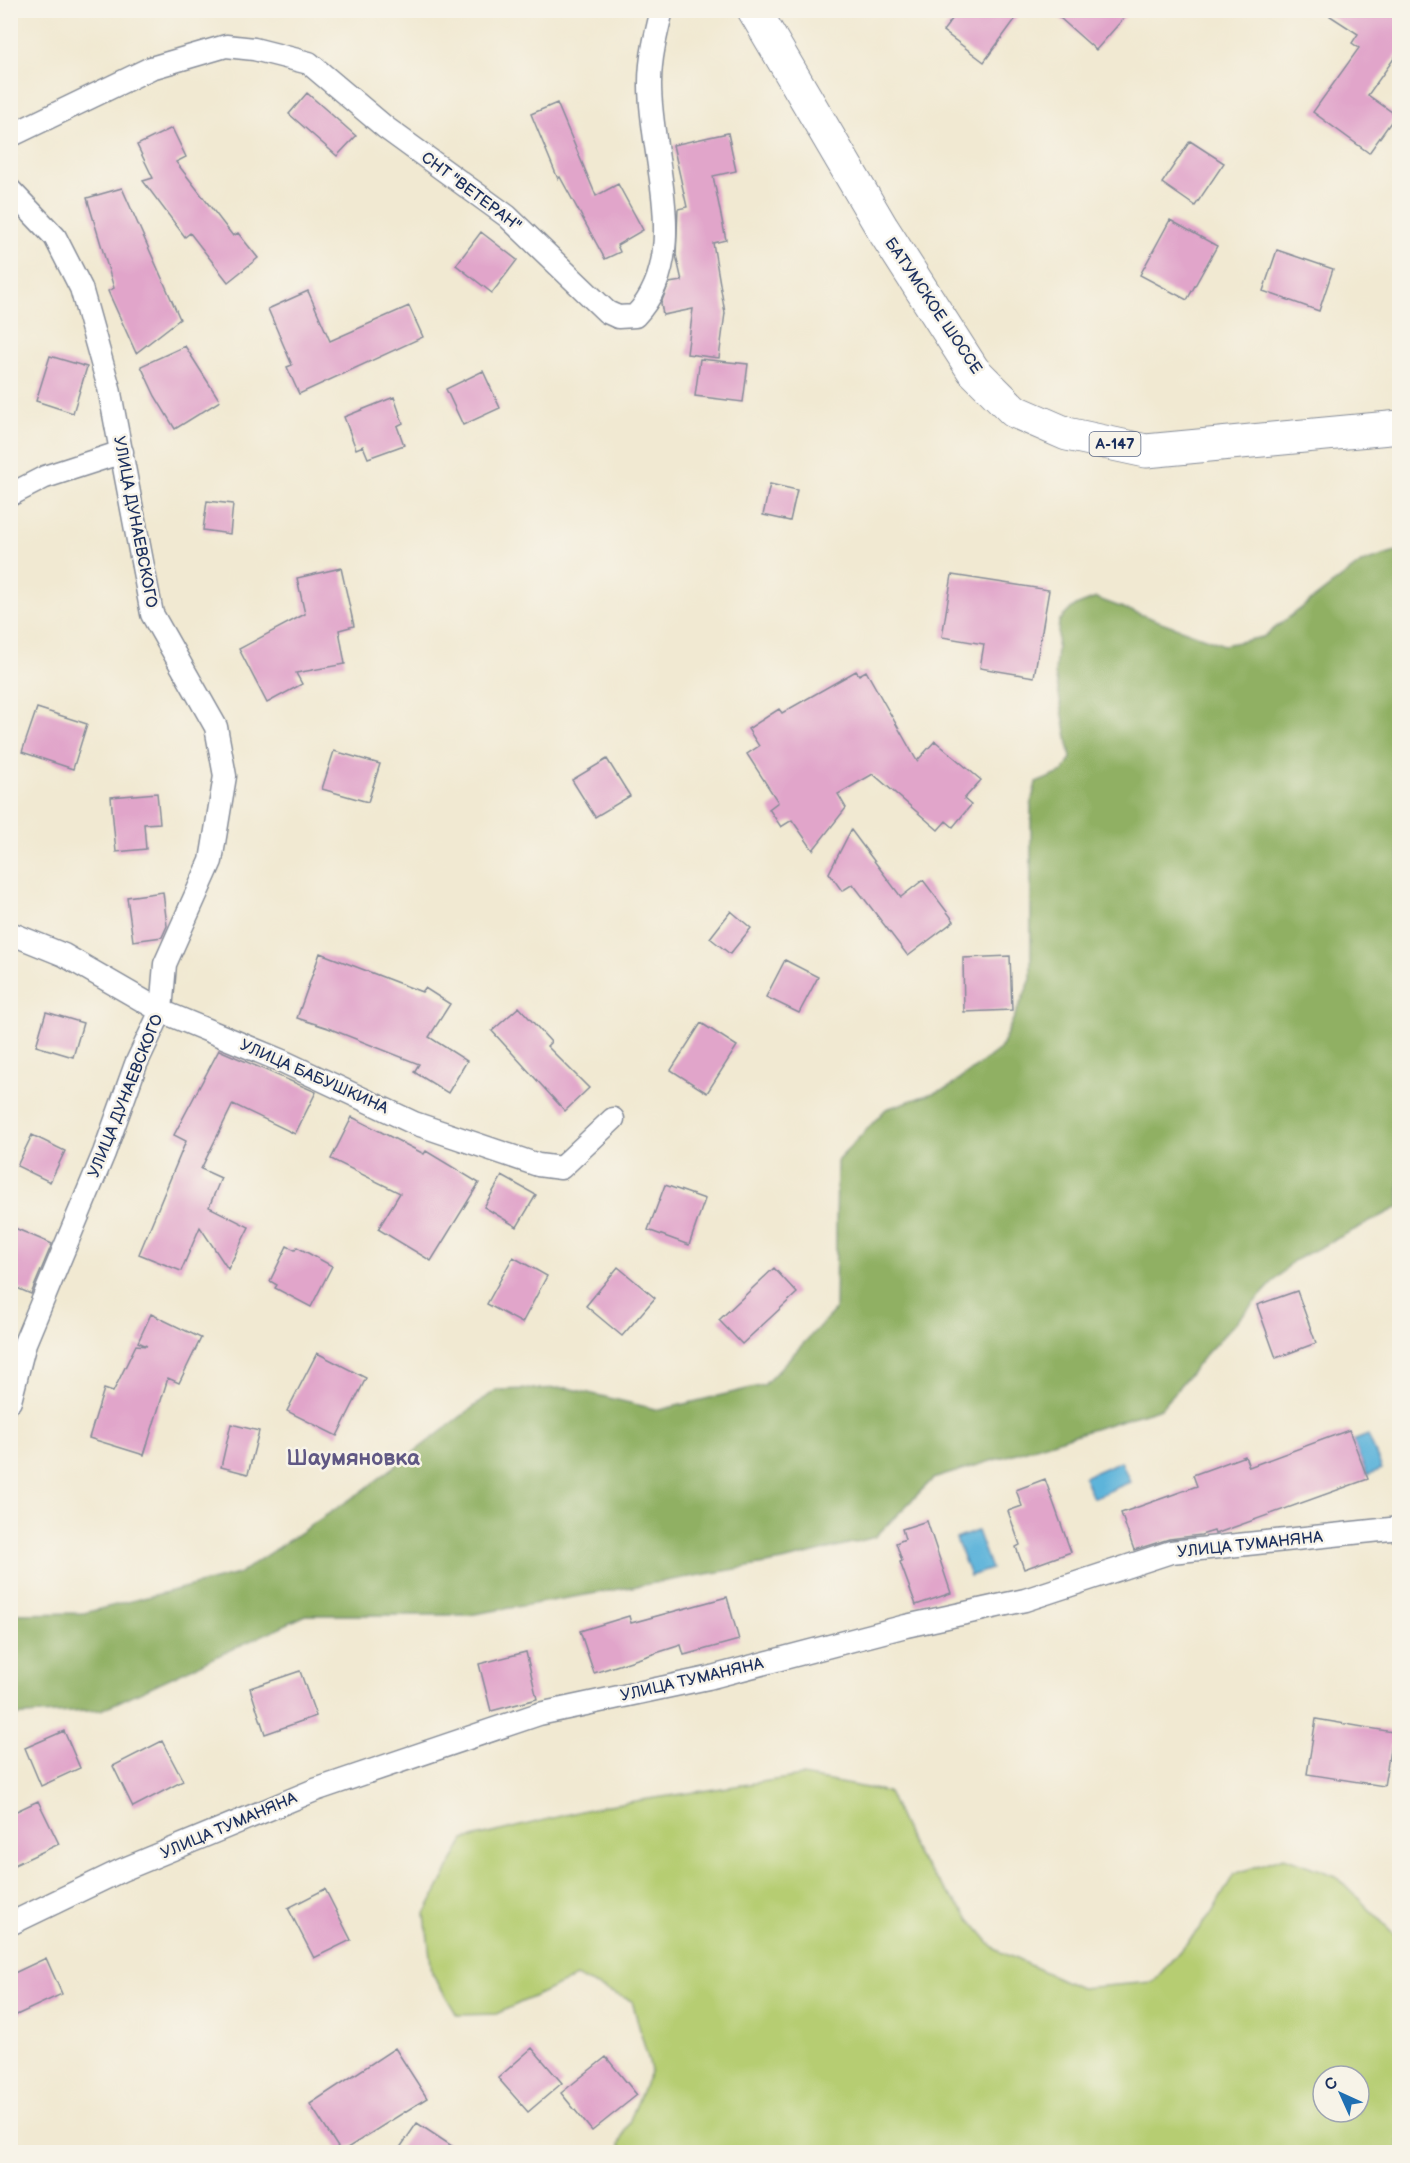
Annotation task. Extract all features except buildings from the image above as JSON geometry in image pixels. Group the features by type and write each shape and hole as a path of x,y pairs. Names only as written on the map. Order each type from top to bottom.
{"highway":[{"name":"БАТУМСКОЕ ШОССЕ","path":"754,10 882,228 973,370 1014,411 1067,435 1146,451 1400,427"}],"street":[{"name":"СНТ \"ВЕТЕРАН\"","path":"10,136 151,68 226,46 254,49 309,63 386,128 507,216 607,312 618,317 635,316 648,302 662,266 664,196 654,140 650,83 652,53 662,10"},
{"name":"УЛИЦА ДУНАЕВСКОГО","path":"10,190 55,237 81,288 109,388 152,614 216,727 225,776 211,861 165,964 160,1011 136,1064 104,1153 25,1343 10,1401"},
{"path":"10,495 45,477 122,452"},
{"name":"УЛИЦА БАБУШКИНА","path":"10,933 63,956 160,1011 282,1061 414,1123 538,1165 561,1168 614,1119"},
{"name":"УЛИЦА ТУМАНЯНА","path":"10,1924 122,1870 315,1790 539,1714 708,1678 906,1626 1025,1600 1171,1552 1400,1528"}],"green space":[{"path":"1399,551 1399,1207 1293,1261 1207,1353 1161,1408 933,1479 875,1537 783,1561 469,1615 306,1615 101,1710 11,1716 11,1614 84,1613 238,1574 361,1492 496,1390 568,1388 659,1410 764,1385 835,1310 837,1161 886,1109 948,1088 1000,1049 1031,979 1031,803 1036,783 1063,772 1071,758 1055,674 1059,621 1073,607 1096,598 1224,645 1263,637 1361,563"},
{"path":"802,1776 888,1792 917,1856 996,1950 1080,1988 1153,1982 1210,1916 1234,1874 1284,1857 1336,1876 1399,1939 1399,2152 623,2152 620,2144 651,2070 632,2001 576,1977 496,2014 457,2015 432,1973 425,1914 464,1840 602,1806"}],"water":[{"path":"1368,1435 1382,1469 1367,1475 1353,1441"},
{"path":"1121,1461 1130,1482 1093,1498 1084,1477"},
{"path":"977,1531 991,1569 970,1576 956,1539"}],"district":[{"name":"Шаумяновка","path":"353,1458"}]}
